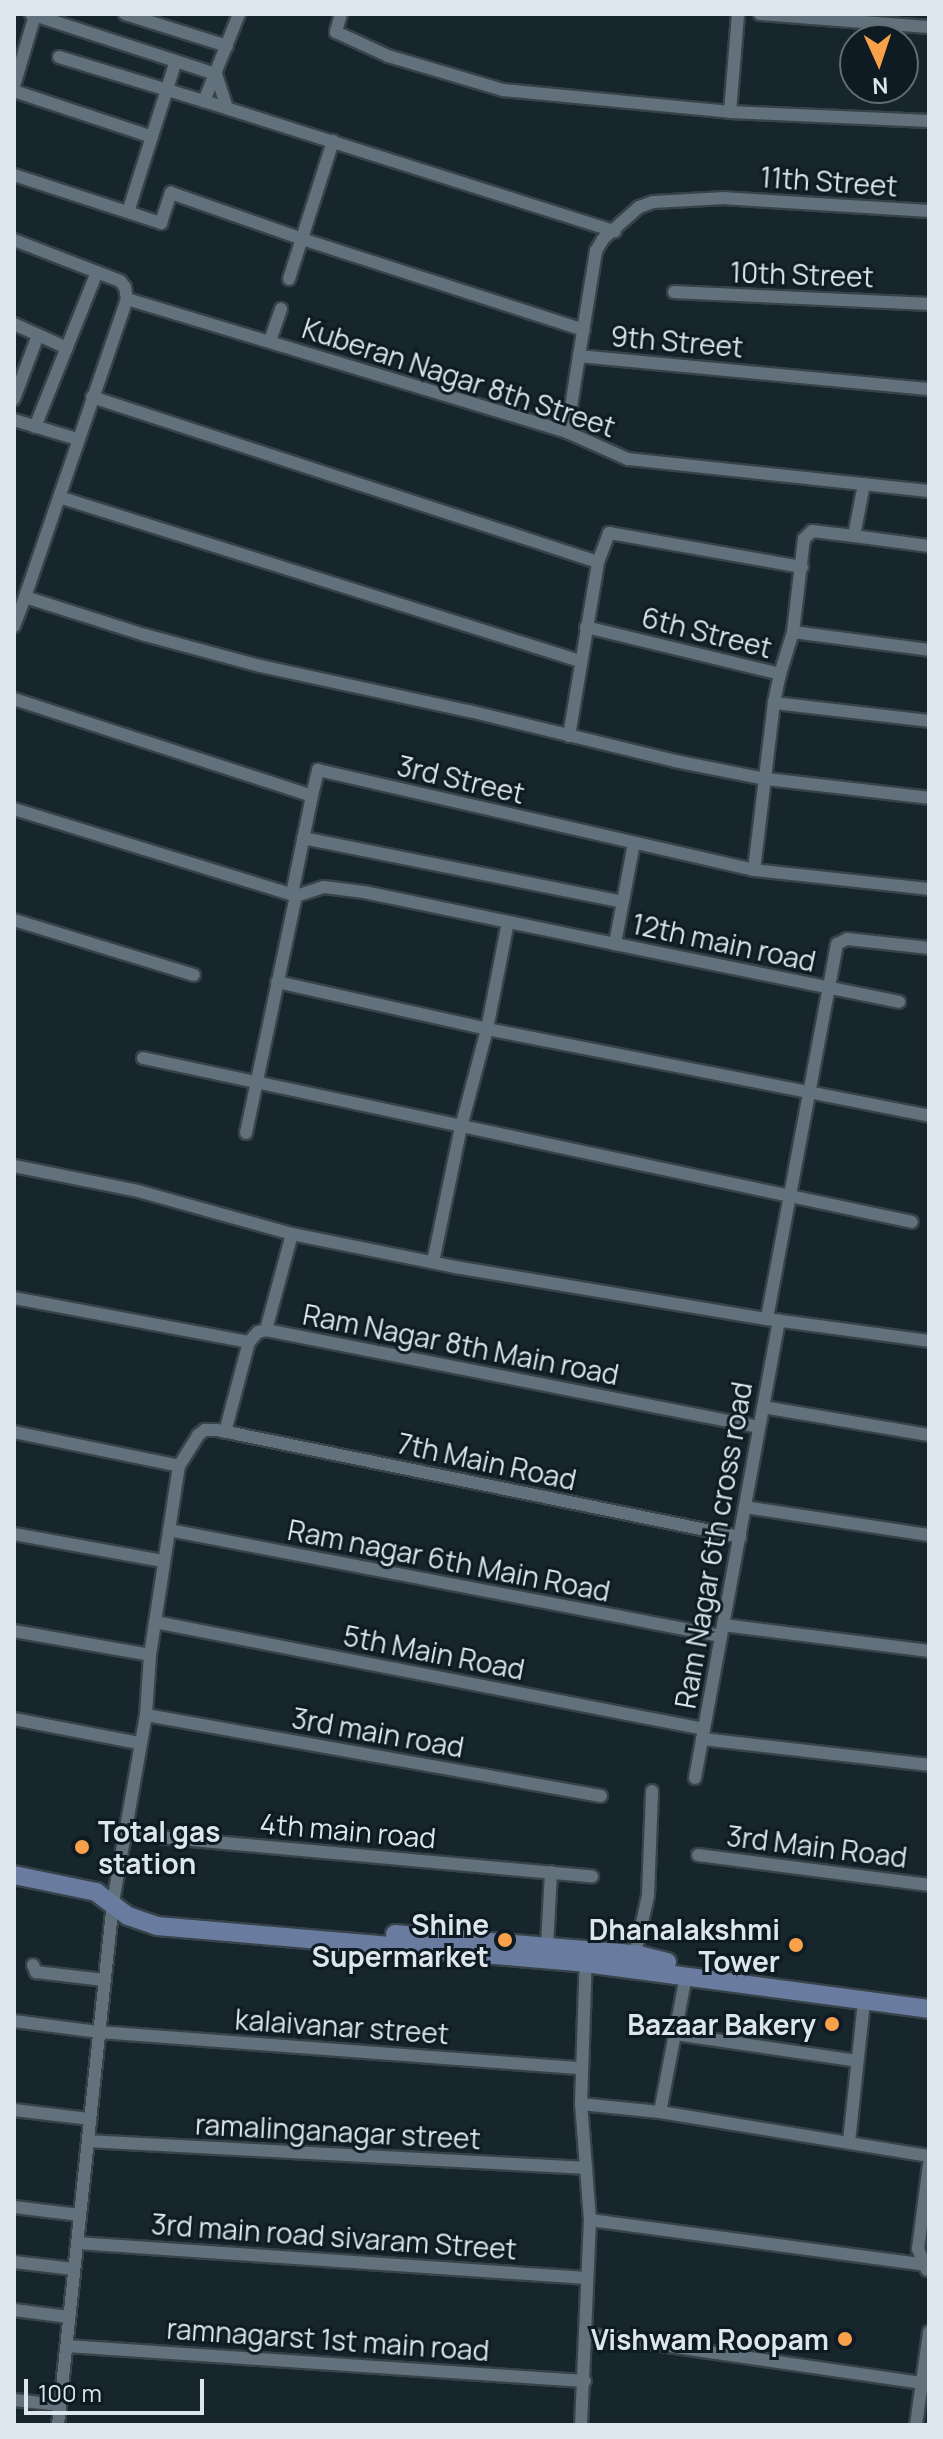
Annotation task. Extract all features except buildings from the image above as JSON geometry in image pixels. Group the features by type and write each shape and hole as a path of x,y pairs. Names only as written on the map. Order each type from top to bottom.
{"main road":[{"path":"14,1875 73,1885 118,1906 138,1920 179,1929 586,1956 635,1954 659,1961 920,1996 929,2002"},
{"path":"118,1906 178,1918 547,1946 686,1976 929,2009"}],"street":[{"path":"125,14 227,46"},
{"path":"204,101 239,14"},
{"path":"341,14 336,32 388,56 503,90 730,112 929,121"},
{"path":"730,112 738,14"},
{"path":"760,14 929,27"},
{"path":"152,137 14,88 33,15 65,19 216,74"},
{"path":"59,57 615,231"},
{"path":"128,212 176,61"},
{"path":"216,74 227,108"},
{"path":"289,279 333,141"},
{"path":"14,175 161,223 171,193 302,239 584,330"},
{"name":"9th Street","path":"725,198 653,202 630,211 615,231 603,239 596,251 579,356 929,389"},
{"name":"11th Street","path":"725,198 929,211"},
{"path":"14,240 120,281 125,287 127,299 14,626"},
{"path":"35,427 97,272"},
{"name":"10th Street","path":"674,292 929,304"},
{"name":"Kuberan Nagar 8th Street","path":"127,299 567,432 628,459 929,491"},
{"path":"270,341 281,309"},
{"path":"14,324 67,348"},
{"path":"15,392 38,335"},
{"path":"567,432 579,356"},
{"path":"92,397 598,562"},
{"path":"14,420 77,439"},
{"path":"854,536 864,484"},
{"path":"59,497 580,661"},
{"path":"793,632 807,534 812,531 929,546"},
{"path":"569,736 586,627 605,538 614,532 802,567"},
{"path":"25,597 145,635 260,666 569,736 766,779 929,798"},
{"name":"6th Street","path":"586,627 780,674 793,632 929,650"},
{"path":"754,870 780,674"},
{"path":"14,699 312,796 246,1133"},
{"path":"774,703 929,721"},
{"name":"3rd Street","path":"312,796 318,770 754,870 929,889"},
{"path":"14,809 294,895 324,887 364,892 615,944"},
{"path":"303,838 623,902"},
{"name":"12th main road","path":"634,843 615,944 899,1002"},
{"path":"14,920 194,975"},
{"path":"433,1262 461,1127 487,1029 508,922"},
{"name":"Ram Nagar 6th cross road","path":"695,1778 763,1407 790,1198 837,944 841,941 929,948"},
{"path":"277,982 487,1029 929,1116"},
{"path":"143,1058 912,1222"},
{"path":"14,1166 138,1191 292,1234 433,1262 773,1320 929,1341"},
{"path":"266,1330 292,1234"},
{"path":"14,1298 249,1342 225,1432 202,1432 179,1466 150,1655 146,1715 139,1743 118,1906 104,1980 58,2425"},
{"name":"Ram Nagar 8th Main road","path":"249,1342 258,1332 266,1330 759,1427"},
{"path":"763,1407 929,1435"},
{"path":"14,1432 179,1466"},
{"name":"7th Main Road","path":"225,1432 740,1537"},
{"path":"745,1507 929,1535"},
{"name":"Ram nagar 6th Main Road","path":"169,1530 722,1630"},
{"path":"14,1534 163,1561"},
{"name":"5th Main Road","path":"155,1622 703,1734 929,1765"},
{"path":"722,1630 929,1651"},
{"path":"14,1631 150,1655"},
{"name":"3rd main road","path":"146,1715 601,1796"},
{"path":"14,1719 139,1743"},
{"path":"635,1954 648,1896 652,1791"},
{"name":"4th main road","path":"126,1834 592,1876"},
{"name":"3rd Main Road","path":"698,1855 929,1885"},
{"path":"547,1946 551,1872"},
{"path":"581,2425 590,2220 581,2104 586,1956"},
{"path":"33,1965 36,1972 104,1980"},
{"path":"660,2112 686,1976"},
{"path":"849,2142 864,2001"},
{"name":"kalaivanar street","path":"14,2021 99,2032 581,2068"},
{"path":"675,2034 857,2061"},
{"path":"581,2104 660,2112 929,2156"},
{"path":"14,2110 90,2119"},
{"name":"ramalinganagar street","path":"88,2141 586,2168"},
{"path":"927,2268 918,2249 929,2164"},
{"path":"14,2207 80,2215"},
{"path":"590,2220 927,2268"},
{"name":"3rd main road sivaram Street","path":"77,2243 587,2278"},
{"path":"14,2262 74,2269"},
{"path":"14,2310 69,2317"},
{"path":"916,2425 925,2383 929,2332"},
{"path":"586,2334 925,2383"},
{"name":"ramnagarst 1st main road","path":"67,2346 585,2381"},
{"path":"14,2400 60,2405"}],"place":[{"name":"Total gas station","path":"82,1847"},
{"name":"Shine Supermarket","path":"505,1940"},
{"name":"Dhanalakshmi Tower","path":"796,1945"},
{"name":"Bazaar Bakery","path":"832,2024"},
{"name":"Vishwam Roopam","path":"845,2339"}]}
